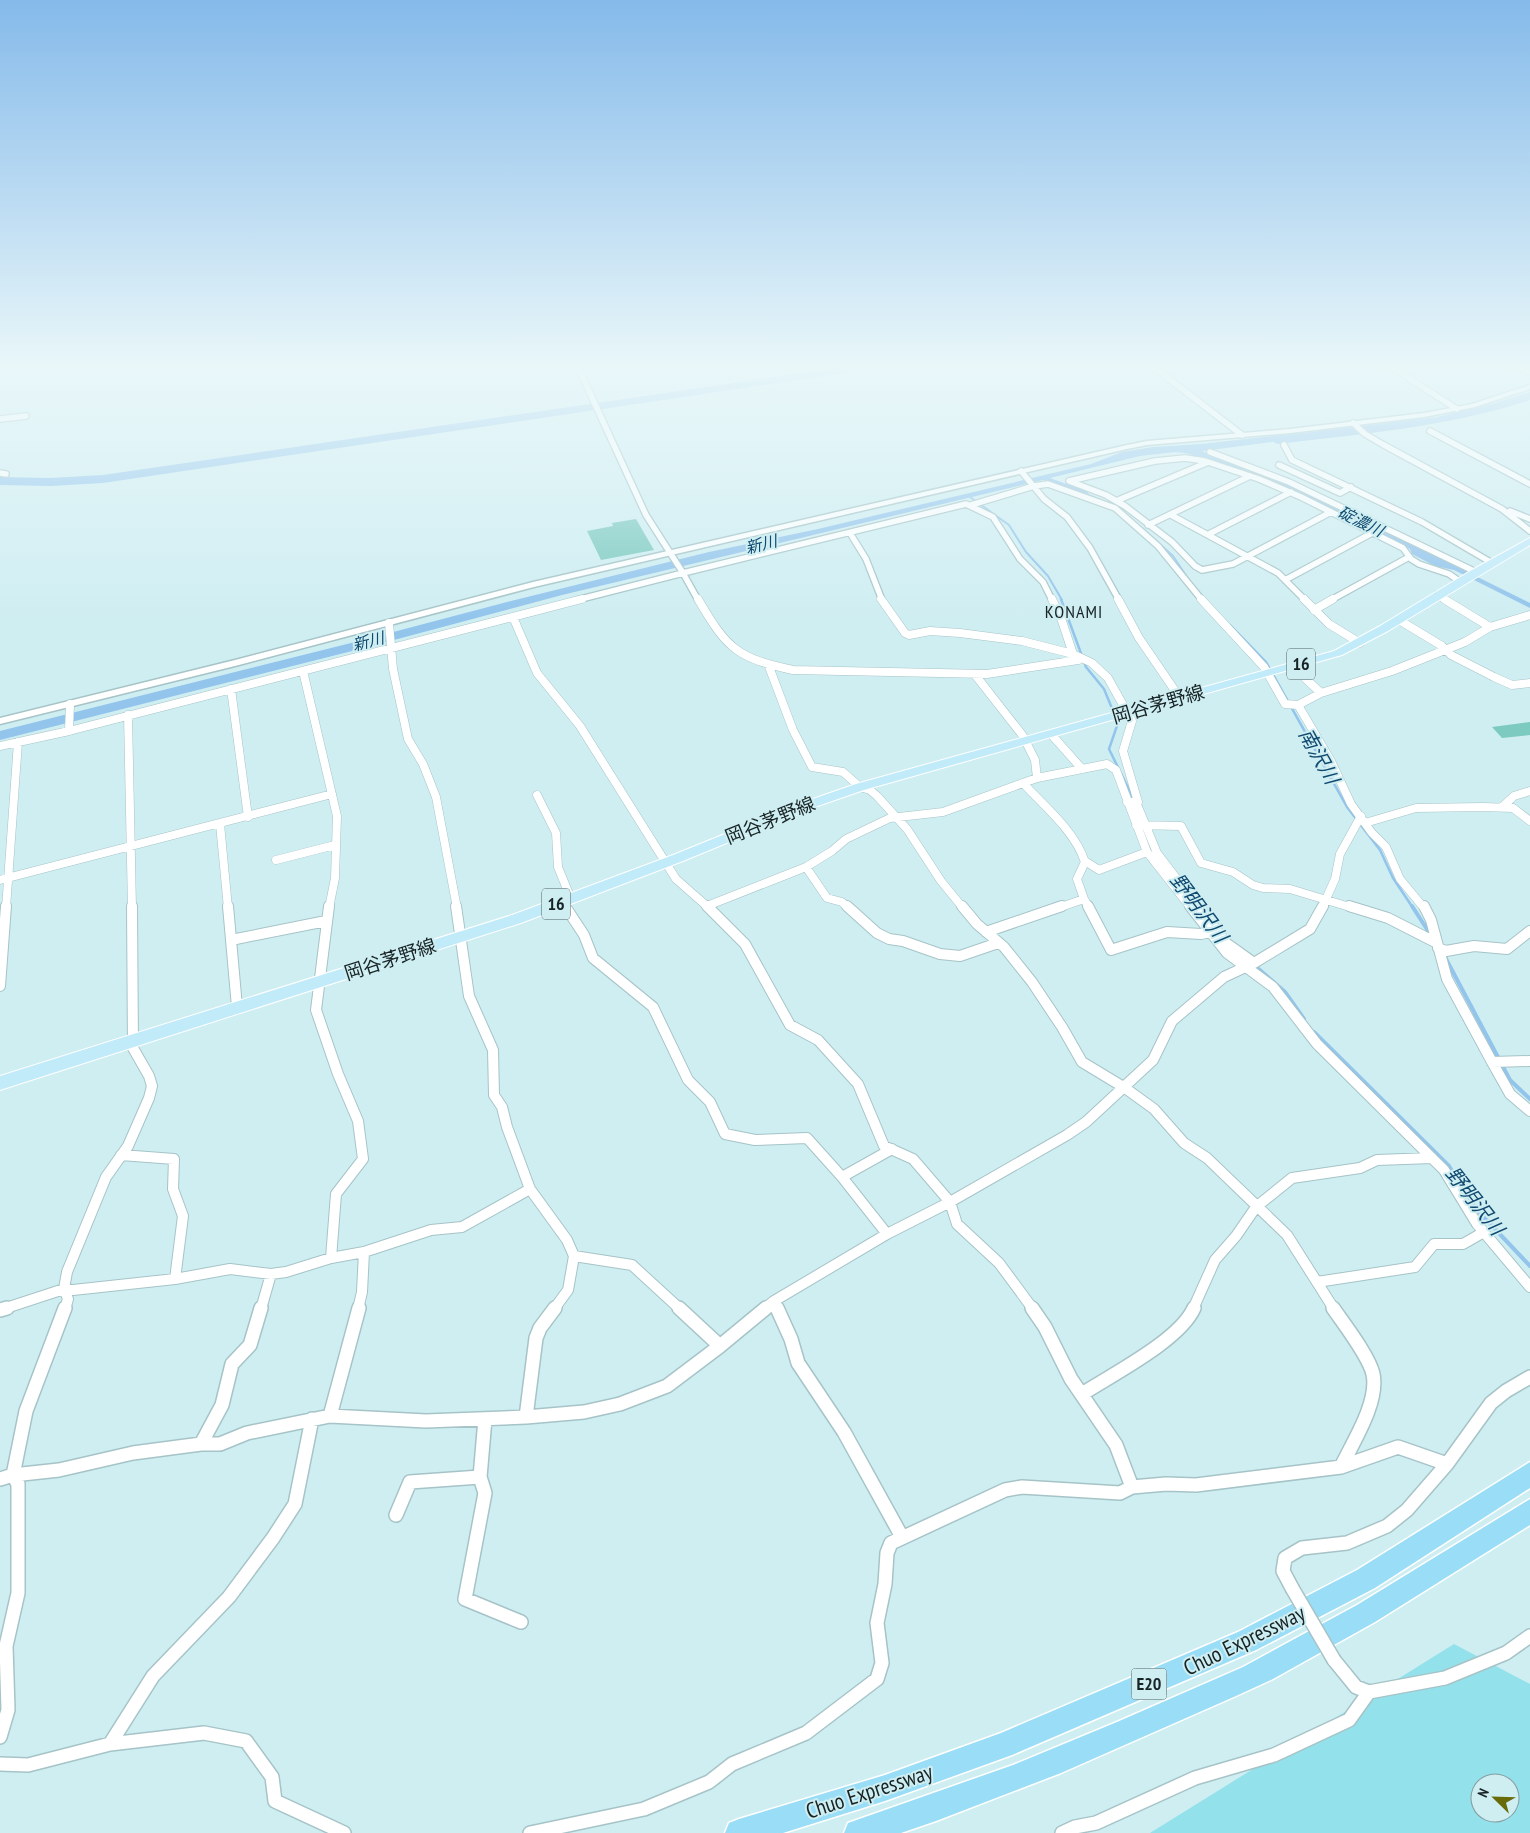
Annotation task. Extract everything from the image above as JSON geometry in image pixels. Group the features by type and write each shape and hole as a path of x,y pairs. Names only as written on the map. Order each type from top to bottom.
{"highway":[{"name":"Chuo Expressway","path":"739,1833 885,1788 1003,1746 1247,1641 1366,1578 1530,1474"},
{"name":"Chuo Expressway","path":"858,1833 895,1822 1012,1778 1123,1733 1263,1670 1383,1605 1530,1511"}],"main road":[{"name":"岡谷茅野線","path":"0,1083 462,936 567,900 808,805 860,787 1293,667 1338,652 1360,643 1468,576 1530,541"}],"street":[{"path":"0,746 303,671 392,646 682,573 966,504 993,517 1020,559 1043,582 1064,625 1073,654 1078,660 1054,662 976,676 958,672 793,670 745,656 728,644 682,573 646,515 616,451"},
{"path":"0,721 69,707 389,626 533,585 671,555 1113,451"},
{"path":"1287,451 1292,460 1422,522 1492,563"},
{"path":"1396,451 1502,509 1530,519"},
{"path":"1466,451 1530,484"},
{"path":"1210,452 1289,482 1468,576"},
{"path":"1069,481 1163,460 1187,458 1208,461 1291,492 1403,548 1407,551 1409,557 1427,568 1468,576"},
{"path":"1279,465 1292,460"},
{"path":"1116,501 1208,461"},
{"path":"1271,464 1279,465 1340,493 1351,487"},
{"path":"1022,473 1044,499 1067,517 1090,548 1139,638 1180,698"},
{"path":"1148,525 1250,476"},
{"path":"971,505 1034,485 1064,480 1069,481 1125,506 1172,542 1195,566 1202,570 1233,564 1331,512"},
{"path":"1048,484 1115,508 1158,546 1202,601 1268,673 1285,704 1298,705 1321,693 1392,671 1446,650 1490,627 1530,615"},
{"path":"1210,534 1291,492"},
{"path":"1502,509 1530,531"},
{"path":"1172,515 1210,534 1278,573 1329,624 1360,643"},
{"path":"850,532 866,559 883,604 905,633 909,635 930,631 960,633 1022,641 1073,654 1092,663 1108,678 1119,715 1132,721 1123,750 1138,802 1132,802"},
{"path":"1285,580 1372,533"},
{"path":"1314,610 1409,557"},
{"path":"1437,595 1490,627"},
{"path":"513,617 537,673 580,726 676,879 707,906 745,944 790,1025 818,1040 858,1084 884,1146 913,1159 950,1202 957,1224 999,1263 1023,1294 1045,1327 1072,1379 1116,1445 1132,1487"},
{"path":"1399,620 1466,663 1512,684 1530,683"},
{"path":"389,626 393,670 408,739 423,764 436,797 462,936 469,996 493,1050 494,1095 502,1107 507,1127 530,1189 567,1240 574,1256 568,1290 540,1328 536,1338 526,1417"},
{"path":"768,664 799,741 812,767 843,772 860,787 870,790 907,829 941,881 977,924 1004,947 1049,1005 1082,1062 1125,1088 1154,1109 1184,1143 1208,1158 1256,1207 1287,1235 1367,1360 1373,1376 1372,1396 1364,1419 1341,1467"},
{"path":"1293,667 1321,693"},
{"path":"303,671 337,816 335,878 326,921 316,1010 338,1074 358,1121 364,1159 336,1194 330,1258"},
{"path":"976,676 1023,736 1035,760 1036,778"},
{"path":"231,689 248,817"},
{"path":"1298,705 1331,761 1351,804 1386,847 1400,879 1423,905 1431,920 1447,979 1510,1094 1530,1111"},
{"path":"69,707 69,729"},
{"path":"6,1477 26,1411 62,1320 68,1299 64,1289 67,1272 103,1184 128,1146 152,1086 149,1076 133,1048 132,846 128,715"},
{"path":"1051,734 1082,769"},
{"path":"0,986 4,879 18,742"},
{"path":"707,906 806,867 832,851 846,839 890,818 897,819 943,812 1036,778 1107,764 1116,770 1132,802 1147,825 1157,853 1226,943 1254,963"},
{"path":"1023,783 1084,853 1085,864 1077,879 1084,899 1111,950 1167,932 1201,934 1210,932"},
{"path":"1502,807 1514,796 1530,791"},
{"path":"4,879 332,794"},
{"path":"537,795 556,833 558,867 567,900 593,958 652,1007 660,1019 688,1080 710,1102 725,1134 755,1140 807,1138 842,1177 887,1234"},
{"path":"1132,802 1136,825 1148,852 1227,953 1273,987 1317,1044 1444,1170 1484,1232 1530,1287"},
{"path":"6,1477 60,1470 133,1453 201,1444 220,1444 247,1432 330,1416 426,1421 526,1417 584,1412 620,1404 666,1386 720,1346 774,1301 887,1234 950,1202 1067,1135 1086,1122 1125,1088 1153,1060 1172,1021 1206,990 1310,928 1335,879 1340,854 1363,820 1416,808 1502,807 1513,808 1530,821"},
{"path":"220,824 237,1007"},
{"path":"1136,825 1181,826 1201,863 1233,872 1253,885 1264,888 1290,889 1324,901 1388,918 1403,924 1446,951 1474,946 1507,949 1530,931"},
{"path":"276,860 335,845"},
{"path":"1085,861 1099,870 1148,852"},
{"path":"806,867 827,898 842,902 877,933 889,939 940,954 960,956 998,943"},
{"path":"986,932 1084,899"},
{"path":"231,940 326,921"},
{"path":"1492,1062 1530,1061"},
{"path":"842,1177 892,1150"},
{"path":"121,1155 174,1159 173,1189 183,1216 175,1280"},
{"path":"1082,1394 1168,1339 1189,1320 1215,1260 1236,1236 1256,1207 1292,1178 1360,1168 1377,1160 1432,1158"},
{"path":"0,1310 64,1289 73,1290 175,1280 230,1269 271,1274 286,1272 330,1258 364,1252 431,1230 462,1227 530,1189"},
{"path":"1317,1282 1415,1267 1434,1244 1463,1244 1484,1232"},
{"path":"330,1416 353,1334 362,1292 364,1252"},
{"path":"574,1256 632,1265 720,1346"},
{"path":"201,1444 222,1404 232,1364 250,1345 271,1274"},
{"path":"774,1301 791,1339 798,1363 844,1432 902,1537"},
{"path":"1530,1377 1491,1402 1447,1464 1408,1510 1387,1526 1347,1543 1302,1548 1285,1558 1283,1571 1334,1660 1356,1687 1369,1692 1445,1678 1506,1652 1530,1636"},
{"path":"110,1744 153,1676 228,1597 273,1538 295,1504 312,1419"},
{"path":"485,1419 480,1477 485,1493 465,1599 521,1622"},
{"path":"530,1833 644,1809 709,1782 732,1764 806,1733 877,1680 882,1663 877,1623 885,1584 887,1553 891,1544 902,1537 1005,1490 1022,1488 1120,1493 1132,1487 1166,1484 1196,1485 1341,1467 1398,1447 1447,1464"},
{"path":"0,1737 8,1710 6,1646 18,1593 18,1484 6,1477"},
{"path":"396,1515 410,1482 480,1477"},
{"path":"1062,1833 1075,1827 1096,1823 1195,1778 1274,1755 1349,1720 1369,1692"},
{"path":"0,1764 28,1765 110,1744 204,1733 246,1741 272,1777 275,1801 344,1833"}],"shaded area":[{"path":"1454,1644 1530,1684 1530,1833 1150,1833"}],"water":[{"path":"1202,451 1300,489 1530,603 1530,608 1454,570 1435,566 1412,554 1410,549 1342,514 1268,481 1222,463 1175,452 1140,456 1050,478 1088,492 1087,495 1043,480 562,595 364,648 0,740 0,731 709,552 818,529 1091,464 1122,452 1206,451"}],"building":[{"path":"636,519 654,550 601,560 587,531 613,526 612,523"},
{"path":"1530,722 1530,735 1502,738 1492,727"}],"waterway":[{"path":"0,481 51,482 103,479 297,451"},
{"name":"南沢川","path":"1084,493 1115,506"},
{"name":"野明沢川","path":"970,497 1009,525 1026,552 1048,576 1062,600"},
{"name":"南沢川","path":"1141,527 1173,556 1189,580"},
{"name":"野明沢川","path":"1061,599 1086,667 1104,689 1118,723 1109,749 1134,800"},
{"name":"南沢川","path":"1230,625 1266,662 1347,807 1380,850 1393,878 1413,908"},
{"name":"南沢川","path":"1412,906 1432,937"},
{"name":"南沢川","path":"1445,957 1499,1059"},
{"name":"野明沢川","path":"1254,965 1285,992 1304,1019"},
{"name":"野明沢川","path":"1314,1032 1449,1166 1476,1209 1530,1266"},
{"name":"南沢川","path":"1502,1065 1510,1080 1530,1099"}],"district":[{"name":"KONAMI","path":"1074,612"}],"water label":[{"name":"碇濃川","path":"1361,521"},
{"name":"新川","path":"761,544"},
{"name":"新川","path":"368,641"}]}
